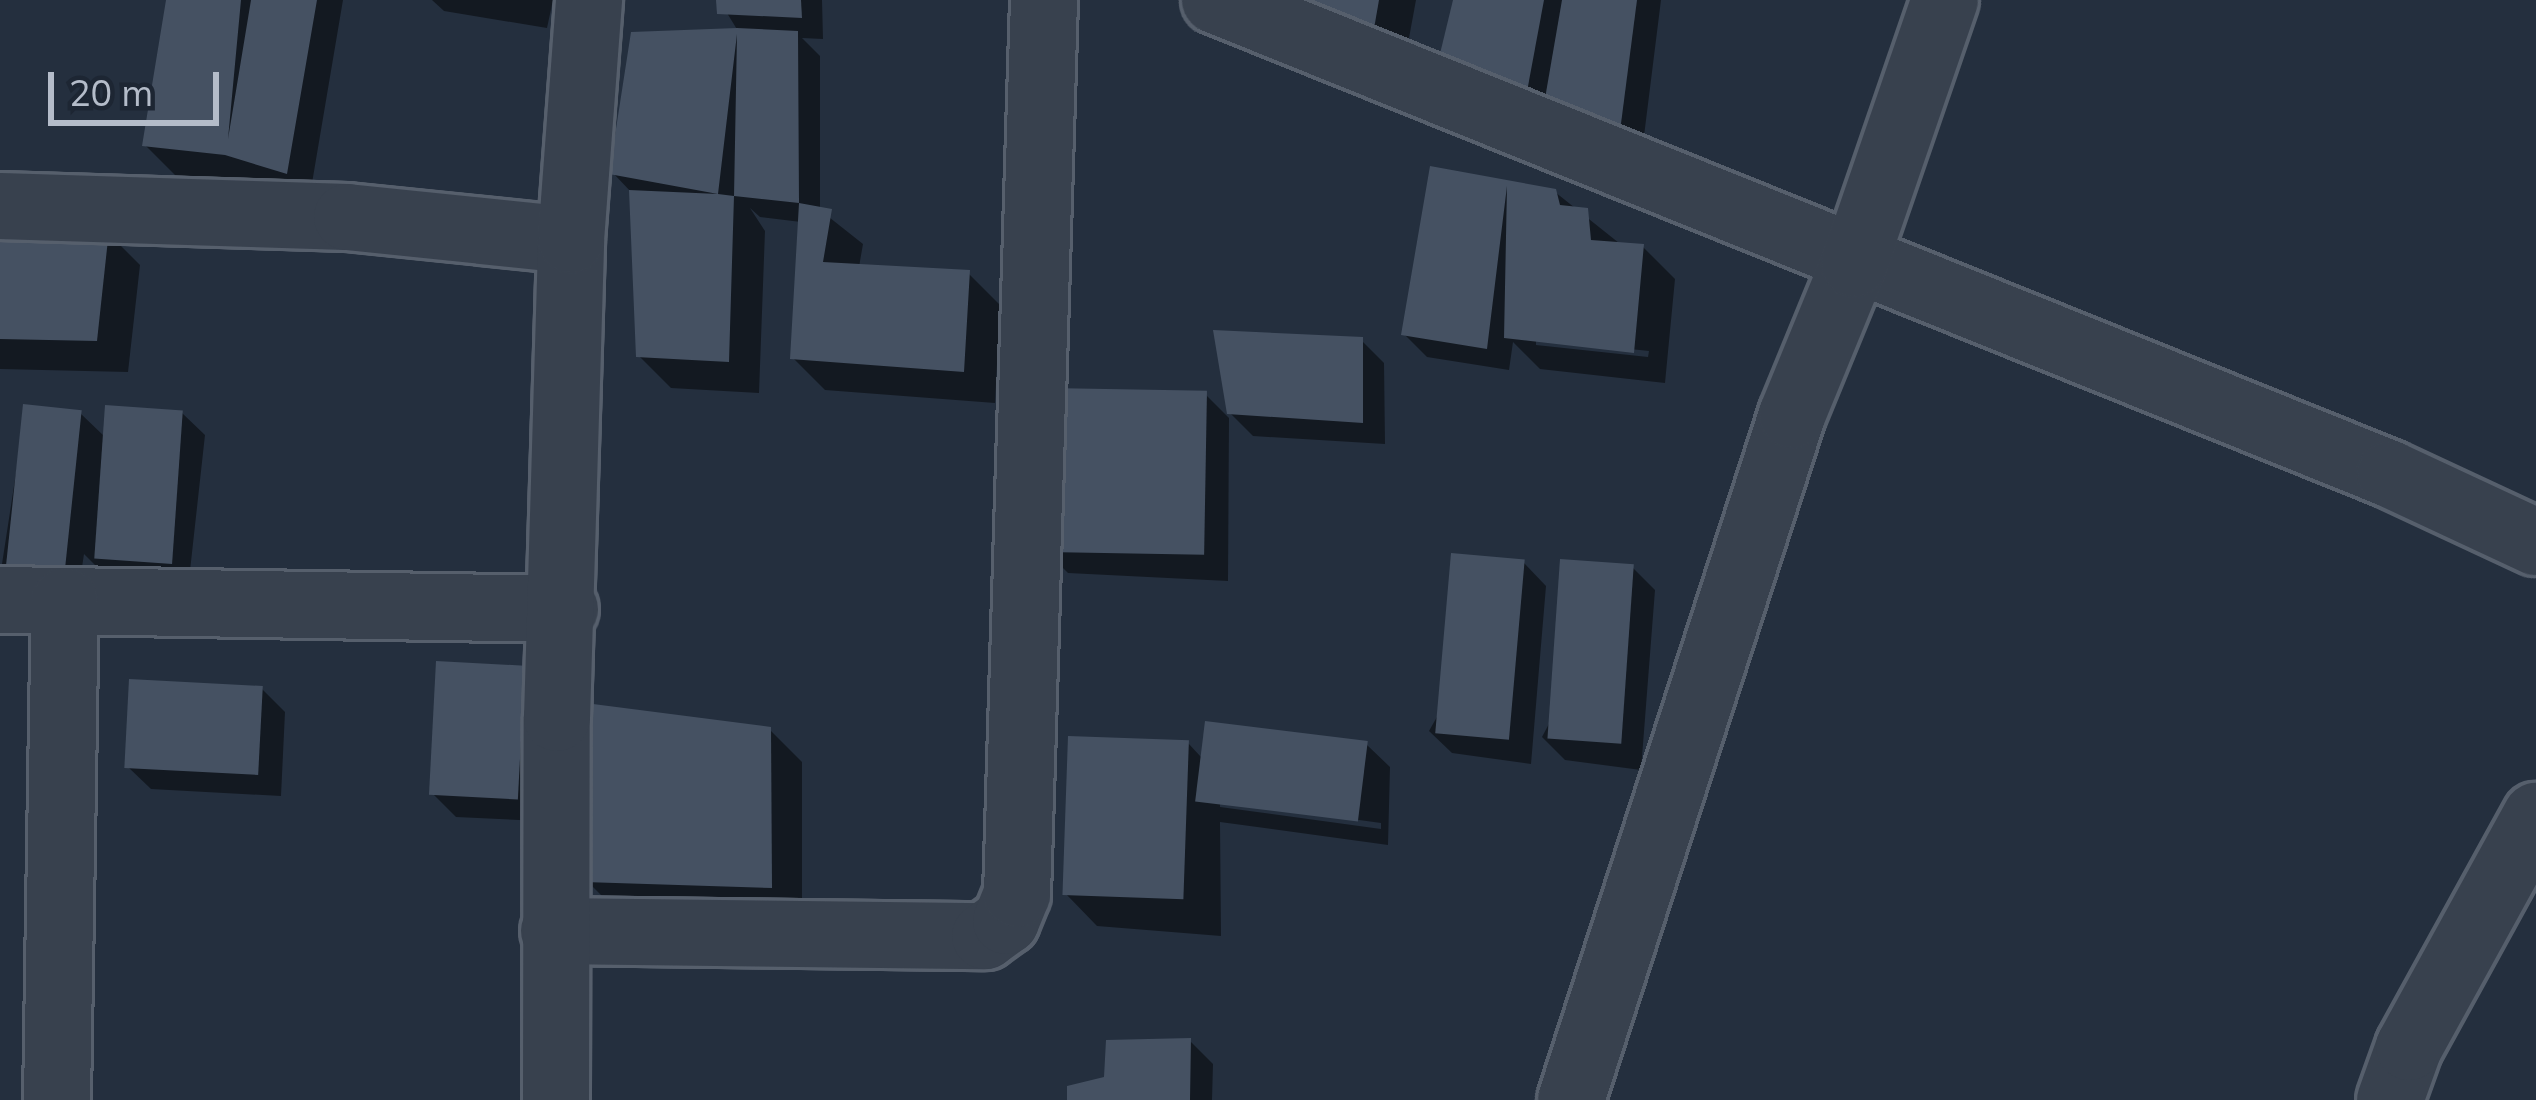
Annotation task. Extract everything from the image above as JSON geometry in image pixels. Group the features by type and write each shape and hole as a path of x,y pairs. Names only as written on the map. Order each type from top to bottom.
{"street":[{"path":"556,1100 554,931 566,609 572,240 589,0"},
{"path":"554,931 985,935 1006,921 1017,894 1044,0"},
{"path":"1215,0 1854,264 2390,474 2536,542"},
{"path":"1571,1100 1792,415 1854,264 1945,0"},
{"path":"0,206 324,215 572,240"},
{"path":"0,600 566,609"},
{"path":"57,1100 65,601"},
{"path":"2390,1100 2409,1047 2536,816"}],"building":[{"path":"166,0 241,0 228,139 251,0 317,0 287,174 225,155 142,146"},
{"path":"716,0 801,0 802,18 717,14"},
{"path":"1290,0 1379,0 1371,46"},
{"path":"1453,0 1544,0 1526,97 1438,62"},
{"path":"1562,0 1637,0 1619,139 1543,110"},
{"path":"798,31 799,203 734,196 737,34 718,194 609,174 631,32"},
{"path":"1430,166 1556,189 1560,205 1588,208 1591,240 1644,244 1634,353 1504,338 1507,186 1487,349 1401,335"},
{"path":"629,190 734,196 729,362 636,357"},
{"path":"799,203 832,209 823,262 970,270 964,372 790,359"},
{"path":"109,230 97,341 0,339 0,238"},
{"path":"1213,330 1363,337 1363,423 1227,414"},
{"path":"1049,388 1207,391 1204,555 1046,552"},
{"path":"23,404 82,410 63,583 5,577"},
{"path":"105,405 183,410 172,564 94,559"},
{"path":"1451,553 1525,559 1509,740 1435,733"},
{"path":"1560,559 1634,564 1621,744 1547,739"},
{"path":"436,661 525,666 518,799 429,795"},
{"path":"129,679 263,686 258,775 124,768"},
{"path":"593,704 771,727 772,888 584,882"},
{"path":"1205,721 1368,741 1358,821 1195,801"},
{"path":"1068,736 1189,740 1183,899 1062,895"},
{"path":"1191,1038 1190,1100 1067,1100 1067,1086 1104,1077 1106,1040"}]}
